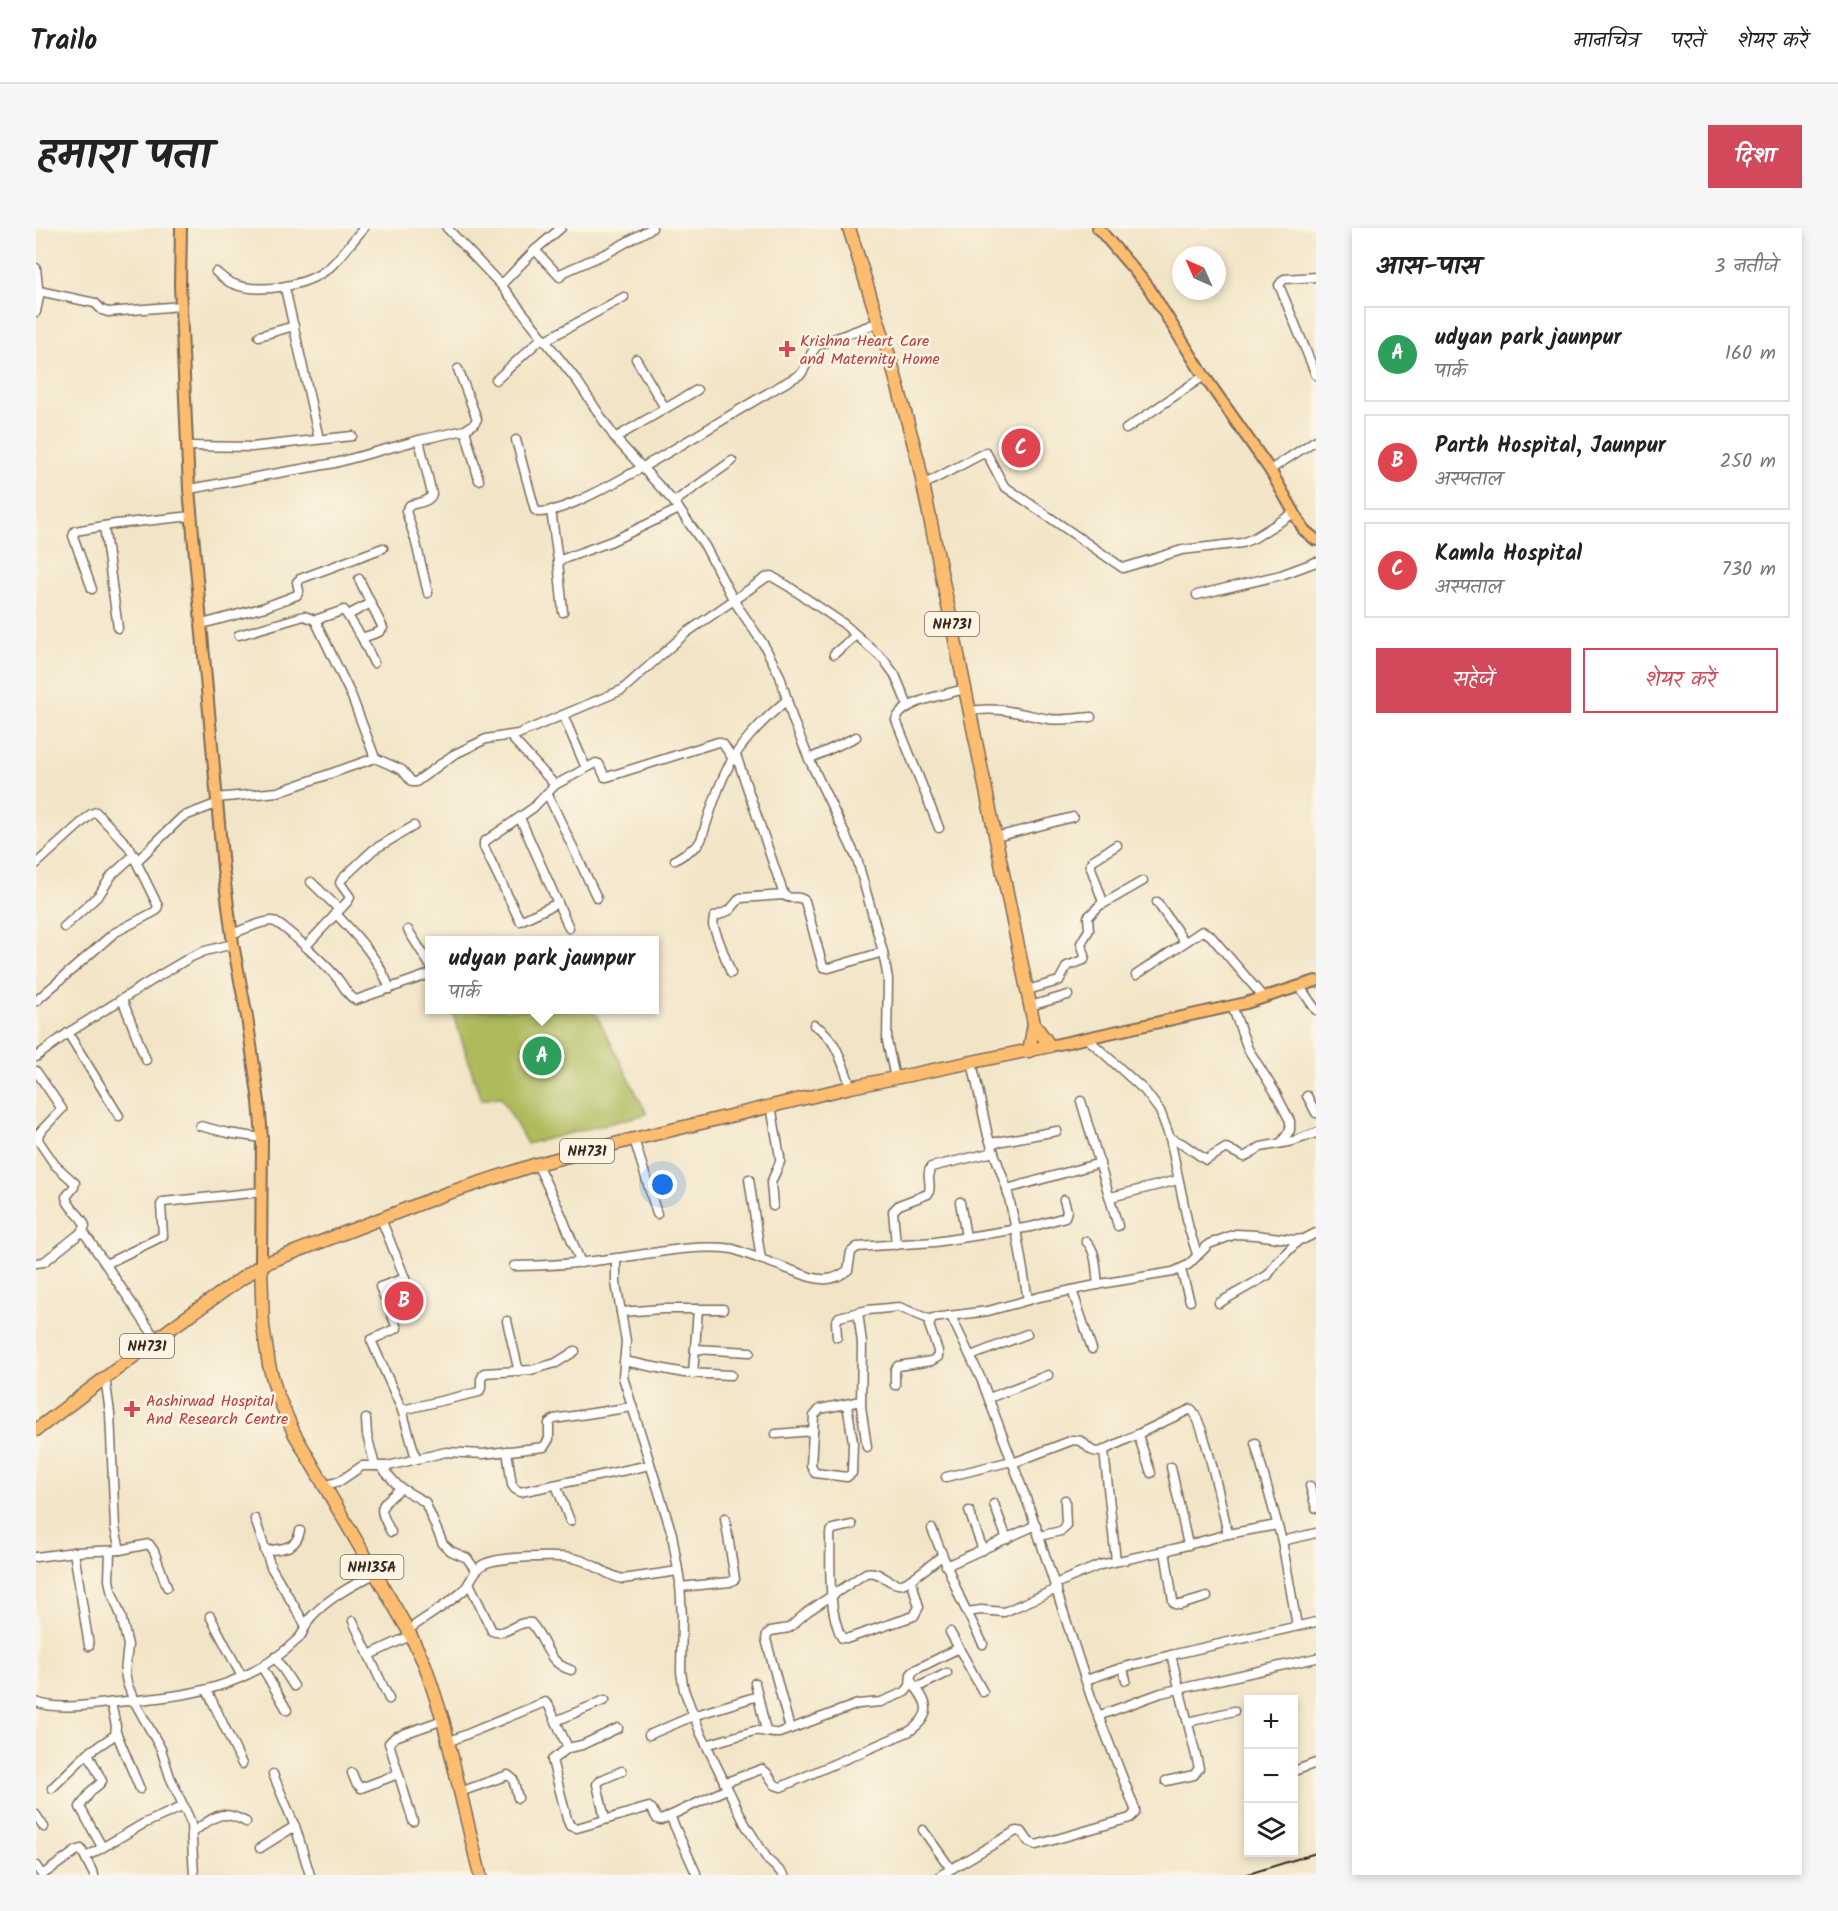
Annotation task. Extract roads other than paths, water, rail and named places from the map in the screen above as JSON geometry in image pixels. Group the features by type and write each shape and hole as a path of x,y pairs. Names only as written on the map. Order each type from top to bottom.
{"highway":[{"name":"NH731","path":"849,228 892,365 923,485 1034,1024 1029,1051"},
{"name":"NH731","path":"36,1430 156,1339 261,1265 445,1194 537,1164 634,1138 851,1087 1050,1046 1034,1024"},
{"name":"NH135A","path":"261,1265 263,1326 269,1365 277,1394 294,1433 410,1633 425,1665 443,1720 481,1874"}],"main road":[{"path":"181,228 181,306 189,489 216,801 232,939 253,1056 262,1138 261,1265"},
{"path":"1098,228 1147,285 1204,376 1270,470 1304,530 1316,540"},
{"path":"1050,1046 1232,1006 1316,981"}],"street":[{"path":"216,272 232,283 252,287 285,288 309,280 329,268 364,228"},
{"path":"447,228 501,285 590,399 615,438 676,506 705,546 734,601 764,645 780,676 809,759 856,859 883,952 888,979 887,1041 895,1078"},
{"path":"501,285 535,250 561,228"},
{"path":"535,250 560,277 562,273 607,253 652,228"},
{"path":"36,268 39,291 36,312"},
{"path":"1316,277 1284,279 1279,285 1316,375"},
{"path":"285,288 319,439"},
{"path":"39,291 95,303 108,312 181,306"},
{"path":"496,380 544,339 624,297"},
{"path":"516,440 535,510 543,513 584,499 642,468 801,374 818,345 879,322"},
{"path":"259,336 294,326"},
{"path":"636,359 665,408"},
{"path":"189,489 335,463 465,430 477,419 458,369"},
{"path":"1126,429 1204,376"},
{"path":"615,438 696,390"},
{"path":"465,430 479,480"},
{"path":"188,446 252,447 352,436"},
{"path":"419,440 432,497 410,506 406,511 428,593"},
{"path":"1270,470 1316,440"},
{"path":"923,485 986,452 1004,486 1123,568 1182,550 1242,543 1294,513"},
{"path":"558,561 612,541 676,506 732,461"},
{"path":"551,510 563,612"},
{"path":"92,589 73,534 78,530 192,516"},
{"path":"104,526 118,628"},
{"path":"202,624 265,607 297,595 299,591 297,582 300,579 383,548"},
{"path":"1197,595 1281,575 1316,562"},
{"path":"64,927 99,895 112,875 182,817 216,801 278,792 375,758 402,770 412,782 416,782 453,755 486,739 511,737 622,690 686,633 767,577 771,576 789,586 844,624 890,667 908,706"},
{"path":"359,579 382,628 379,632 362,638"},
{"path":"348,615 371,603"},
{"path":"239,635 304,616 315,620 342,610 348,615 362,638 374,663"},
{"path":"315,620 352,698 375,758"},
{"path":"834,654 856,635"},
{"path":"939,828 896,720 898,714 908,706 965,689"},
{"path":"675,860 698,846 723,778 735,757 757,727 788,699"},
{"path":"970,711 988,708 1015,711 1051,720 1091,717"},
{"path":"563,715 586,768"},
{"path":"511,737 555,785"},
{"path":"809,759 856,737"},
{"path":"558,903 520,921 484,847 484,842 533,808 555,785 586,768 598,763 607,777 718,742 723,744 735,757 784,895"},
{"path":"547,793 597,898"},
{"path":"36,864 94,812 100,815 135,858 158,903 158,909 114,933 36,1001"},
{"path":"996,837 1073,817"},
{"path":"520,818 569,927"},
{"path":"305,947 350,897 340,883 342,879 373,850 414,826"},
{"path":"1103,904 1104,900 1090,865 1093,860 1117,845"},
{"path":"1027,990 1059,981 1067,966 1084,960 1082,943 1089,930 1088,917 1103,904 1143,881"},
{"path":"311,882 373,956 384,972 390,989"},
{"path":"731,973 713,925 714,917 730,910 740,898 784,895 798,897 805,901 823,967 829,968 883,952"},
{"path":"1157,902 1184,941"},
{"path":"36,1057 68,1033 191,957 272,921 287,930 338,979 352,999 360,999 425,976"},
{"path":"408,930 425,958"},
{"path":"1136,975 1198,932 1206,931 1264,998"},
{"path":"1300,987 1316,1010"},
{"path":"1030,1006 1068,994"},
{"path":"122,999 146,1060"},
{"path":"1232,1006 1248,1049 1290,1121 1290,1130 1281,1143"},
{"path":"814,1025 826,1033 835,1046 851,1087"},
{"path":"68,1033 119,1116"},
{"path":"1087,1038 1145,1091 1160,1111 1170,1138 1189,1229 1197,1254"},
{"path":"972,1062 991,1143 1007,1189 1028,1300"},
{"path":"36,1071 62,1109 39,1133 38,1140 56,1165 75,1183 66,1197 66,1202 81,1216 85,1226 83,1231 44,1262 36,1263"},
{"path":"1307,1096 1316,1113"},
{"path":"1081,1101 1118,1226"},
{"path":"771,1106 780,1157 771,1183 773,1206"},
{"path":"200,1126 262,1138"},
{"path":"991,1143 1057,1131"},
{"path":"1170,1138 1206,1160 1226,1148 1244,1157 1261,1147 1293,1142 1316,1133"},
{"path":"634,1138 657,1214"},
{"path":"896,1245 893,1211 899,1204 928,1194 930,1189 928,1171 931,1167 994,1152"},
{"path":"1007,1189 1100,1163"},
{"path":"537,1164 582,1263"},
{"path":"749,1179 761,1259"},
{"path":"1111,1197 1178,1180"},
{"path":"106,1264 164,1236 161,1205 163,1202 261,1192"},
{"path":"514,1266 582,1263 688,1247 703,1247 733,1249 810,1277 830,1280 848,1270 851,1252 854,1248 966,1237 1016,1229 1063,1218 1067,1214 1064,1200"},
{"path":"960,1202 966,1237"},
{"path":"381,1219 405,1278 380,1287 397,1328 371,1340 402,1410 416,1458"},
{"path":"83,1231 156,1339"},
{"path":"1219,1303 1268,1275 1277,1262 1299,1240 1316,1233"},
{"path":"837,1337 837,1319 843,1315 899,1307 930,1320 988,1311 1072,1290 1181,1270 1209,1244 1236,1234 1299,1240"},
{"path":"1086,1241 1094,1253 1098,1285"},
{"path":"616,1259 616,1283 626,1341 622,1377 672,1534 678,1571 682,1618 681,1672 684,1690 693,1716 725,1786 762,1851 783,1875"},
{"path":"1181,1270 1190,1300"},
{"path":"1072,1290 1092,1349"},
{"path":"621,1312 723,1309"},
{"path":"693,1374 698,1310"},
{"path":"858,1312 861,1336 861,1401 867,1447"},
{"path":"941,1875 1016,1831 1022,1832 1029,1842 1036,1845 1133,1815 1135,1809 1098,1716 1036,1525 1013,1462 988,1398 951,1316"},
{"path":"895,1385 895,1370 898,1366 931,1361 938,1357 929,1325 930,1320"},
{"path":"507,1321 519,1372"},
{"path":"970,1356 1027,1334"},
{"path":"695,1349 750,1352"},
{"path":"402,1410 479,1392 482,1388 481,1379 484,1373 519,1372 544,1367 575,1351"},
{"path":"624,1361 693,1374 731,1375"},
{"path":"988,1398 1048,1375"},
{"path":"105,1377 110,1413 115,1527 120,1550"},
{"path":"847,1404 853,1442 853,1468 850,1475 844,1477 819,1474 813,1471 811,1465 814,1416 817,1410 861,1401"},
{"path":"323,1486 340,1481 362,1466 378,1466 446,1452 483,1454 544,1447 549,1439 549,1423 554,1419 632,1407"},
{"path":"946,1477 1013,1462 1073,1440 1081,1441 1096,1453 1138,1435 1188,1409 1194,1410 1217,1484 1228,1534"},
{"path":"366,1419 367,1435 378,1466 394,1483 428,1505 443,1544 451,1551 467,1558 476,1571"},
{"path":"776,1434 813,1431"},
{"path":"1138,1435 1151,1473"},
{"path":"1255,1443 1282,1541 1297,1626"},
{"path":"1104,1450 1116,1561"},
{"path":"507,1451 512,1485 520,1492 650,1466"},
{"path":"1171,1467 1188,1545"},
{"path":"556,1485 570,1521"},
{"path":"1310,1486 1316,1508"},
{"path":"391,1532 381,1509 401,1488"},
{"path":"1039,1536 1062,1531 1066,1527 1065,1500"},
{"path":"994,1504 1007,1539"},
{"path":"969,1511 983,1550"},
{"path":"680,1587 730,1582 735,1579 725,1518"},
{"path":"255,1519 275,1575 306,1626"},
{"path":"852,1525 833,1529 830,1533 831,1595 842,1638 849,1638 917,1614 919,1607 911,1579"},
{"path":"946,1566 1036,1525"},
{"path":"967,1612 981,1610 1004,1612 1100,1565 1228,1534 1277,1525"},
{"path":"932,1528 946,1566 983,1644"},
{"path":"265,1551 292,1546 297,1541 300,1531"},
{"path":"1282,1541 1316,1533"},
{"path":"36,1557 74,1552 120,1550 149,1544 154,1551 167,1587"},
{"path":"110,1551 109,1580 122,1616 128,1645 127,1683 134,1701 161,1749 170,1777 191,1824 194,1875"},
{"path":"1165,1551 1175,1604 1180,1605 1207,1597"},
{"path":"74,1552 89,1646"},
{"path":"790,1730 766,1637 771,1631 789,1628 831,1595 866,1573 871,1571 896,1584 901,1584 942,1556"},
{"path":"369,1655 410,1633 461,1592 480,1566 493,1561 563,1557 593,1564 623,1579 678,1571"},
{"path":"36,1702 56,1706 134,1701 207,1690 242,1677 262,1666 298,1640 309,1618 326,1603 376,1573"},
{"path":"469,1583 492,1631 499,1634 529,1621 551,1658 571,1670"},
{"path":"210,1616 242,1677"},
{"path":"352,1621 389,1699"},
{"path":"1086,1680 1120,1668 1171,1655 1316,1623"},
{"path":"950,1632 983,1692"},
{"path":"618,1728 582,1745 568,1748 553,1758 552,1762 570,1826 577,1828 649,1807 659,1820 762,1769 775,1785 782,1787 910,1731 926,1715 926,1706 913,1684 911,1674 959,1648"},
{"path":"1166,1782 1194,1775 1198,1771 1171,1655"},
{"path":"275,1657 294,1686"},
{"path":"1098,1716 1161,1693 1316,1658"},
{"path":"262,1666 287,1710"},
{"path":"1120,1668 1123,1669 1126,1680"},
{"path":"706,1745 754,1731 774,1734 790,1730 858,1704 884,1701 905,1692 913,1684 947,1673"},
{"path":"755,1683 766,1731"},
{"path":"207,1690 243,1764"},
{"path":"649,1735 693,1716 758,1696"},
{"path":"556,1721 605,1700"},
{"path":"448,1742 545,1702 568,1748"},
{"path":"111,1703 116,1732 140,1789"},
{"path":"1188,1722 1234,1711"},
{"path":"412,1821 389,1748 391,1740 443,1720"},
{"path":"52,1788 88,1754 111,1739 116,1732"},
{"path":"88,1754 102,1781 92,1790 80,1807 102,1847"},
{"path":"1298,1769 1316,1763"},
{"path":"605,1819 597,1784 622,1771"},
{"path":"352,1773 361,1788 398,1774"},
{"path":"273,1774 295,1826 310,1875"},
{"path":"460,1792 508,1775 513,1779 518,1798"},
{"path":"86,1857 143,1824 184,1806"},
{"path":"191,1833 220,1815 228,1814 246,1822"},
{"path":"36,1815 44,1827"},
{"path":"670,1816 696,1873"},
{"path":"260,1848 295,1826"},
{"path":"923,1830 951,1869"},
{"path":"36,1866 42,1875 79,1850 83,1851 94,1875"}],"railway":[{"path":"1245,1875 1316,1853"}],"place":[{"name":"Krishna Heart Care and Maternity Home","path":"787,349"},
{"name":"Kamla Hospital","path":"1021,448"},
{"name":"udyan park jaunpur","path":"542,1056"},
{"name":"Parth Hospital, Jaunpur","path":"404,1301"},
{"name":"Aashirwad Hospital And Research Centre","path":"132,1409"}]}
